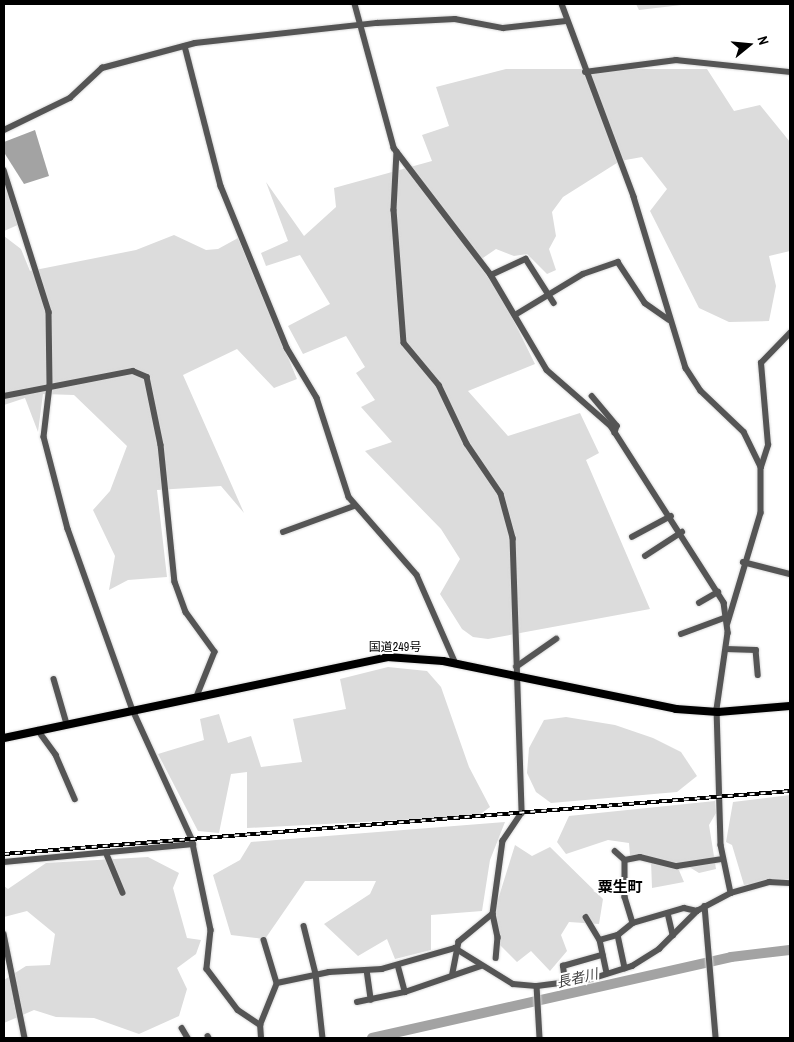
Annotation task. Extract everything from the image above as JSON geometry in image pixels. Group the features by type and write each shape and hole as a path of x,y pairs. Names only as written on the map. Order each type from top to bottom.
{"highway":[{"name":"国道249号","path":"4,738 132,708 367,658 416,658 456,664 676,709 718,712 790,706"}],"street":[{"path":"355,4 359,27 397,152 394,210 402,334 409,351 439,385 467,444 501,494 513,538 516,676 523,802 522,813 503,841 493,914 498,937 496,958"},
{"path":"562,4 566,21 585,72 634,197 669,320 693,379 744,432 760,467"},
{"path":"4,130 70,98 102,68 185,46 291,30 359,27 455,19 503,28 566,21"},
{"path":"185,46 221,186 287,348 316,398 354,506 417,575 456,664"},
{"path":"585,72 676,60 790,72"},
{"path":"397,152 490,275 547,370 599,412 615,433 682,532 718,592 727,620"},
{"path":"4,170 49,312 50,386 44,438 48,460 68,529 132,708 193,844 211,930 207,969 238,1010 260,1025"},
{"path":"490,275 526,259 554,303"},
{"path":"515,315 549,295 618,262 645,303 669,320"},
{"path":"731,893 722,859 718,712 726,650 727,620 743,562 761,513 760,467 768,445 761,363 790,333"},
{"path":"4,396 133,371 150,381 175,582 186,612 215,652 198,694"},
{"path":"592,396 617,426 615,433"},
{"path":"283,532 354,506"},
{"path":"632,537 671,516"},
{"path":"644,556 682,532"},
{"path":"743,562 790,574"},
{"path":"699,603 718,592"},
{"path":"682,634 727,620"},
{"path":"516,667 556,639"},
{"path":"726,650 756,650 758,675"},
{"path":"54,679 67,724"},
{"path":"38,730 56,754 75,799"},
{"path":"4,862 193,844"},
{"path":"615,851 625,860 626,897 633,923"},
{"path":"106,852 123,894"},
{"path":"625,860 640,857 676,866 722,859"},
{"path":"455,948 505,982 537,986 607,973 625,968 673,935 697,911 731,893 769,882 790,883"},
{"path":"705,906 716,1038"},
{"path":"600,940 618,935 633,923 684,908 697,911"},
{"path":"668,913 673,935"},
{"path":"277,983 316,974 367,970 398,965 455,948 493,914"},
{"path":"586,917 600,940 607,973"},
{"path":"304,926 316,974 323,1038"},
{"path":"4,934 25,1038"},
{"path":"618,935 625,968"},
{"path":"261,1038 260,1025 277,983 264,940"},
{"path":"453,973 455,948"},
{"path":"565,981 563,966 602,955"},
{"path":"398,965 405,992"},
{"path":"357,1002 405,992 453,973 481,966"},
{"path":"367,970 371,1000"},
{"path":"537,986 536,995 540,1038"},
{"path":"182,1028 188,1038"}],"shaded area":[{"path":"636,4 690,4 639,10"},
{"path":"506,69 707,69 734,111 760,105 790,142 790,251 769,256 776,286 769,321 729,322 699,308 650,211 667,189 642,157 620,161 563,197 552,212 556,236 549,249 556,270 547,274 527,254 514,256 496,249 477,262 502,297 535,364 468,391 508,436 580,413 599,453 586,460 650,609 488,639 473,637 462,629 440,594 460,559 441,529 365,451 392,442 361,407 375,400 356,373 365,367 346,336 303,354 288,326 330,304 300,255 266,266 261,253 288,241 266,182 304,236 336,207 334,188 432,161 422,135 449,126 436,87"},
{"path":"35,130 49,176 24,184 5,154 4,142"},
{"path":"4,175 20,224 4,231"},
{"path":"174,235 206,250 218,249 238,238 297,379 274,388 237,349 183,375 244,513 221,486 157,490 167,577 128,580 109,590 115,556 93,510 110,491 127,446 74,395 43,394 38,432 25,398 4,405 4,236 21,249 30,271 136,250"},
{"path":"388,667 427,671 441,687 469,767 490,807 478,816 247,828 247,772 231,774 219,833 198,831 158,754 204,740 200,719 219,714 228,743 251,736 261,767 302,762 293,719 346,709 340,679"},
{"path":"566,717 615,725 653,738 681,752 697,776 677,792 551,803 536,792 527,773 529,748 544,720"},
{"path":"790,795 790,879 744,885 732,845 726,842 733,802"},
{"path":"715,801 716,813 709,825 716,869 699,873 686,865 678,868 684,882 652,888 651,861 630,855 629,843 608,840 566,854 557,842 569,816"},
{"path":"505,822 490,860 482,911 431,915 431,950 395,959 387,939 358,956 324,924 370,894 376,881 305,881 265,939 231,935 213,875 240,860 251,842"},
{"path":"515,845 532,856 550,847 603,899 599,924 569,922 561,935 567,951 550,971 531,951 517,962 498,943 491,922"},
{"path":"148,857 179,873 173,888 187,938 201,940 196,954 177,968 187,989 179,1016 139,1034 94,1018 56,1017 34,1010 4,1023 4,980 26,966 50,965 55,934 27,911 4,917 4,886 8,889 46,863"}],"waterway":[{"name":"長者川","path":"372,1038 731,957 790,950"}],"railway":[{"path":"4,854 790,791"}],"district":[{"name":"粟生町","path":"620,887"}]}
